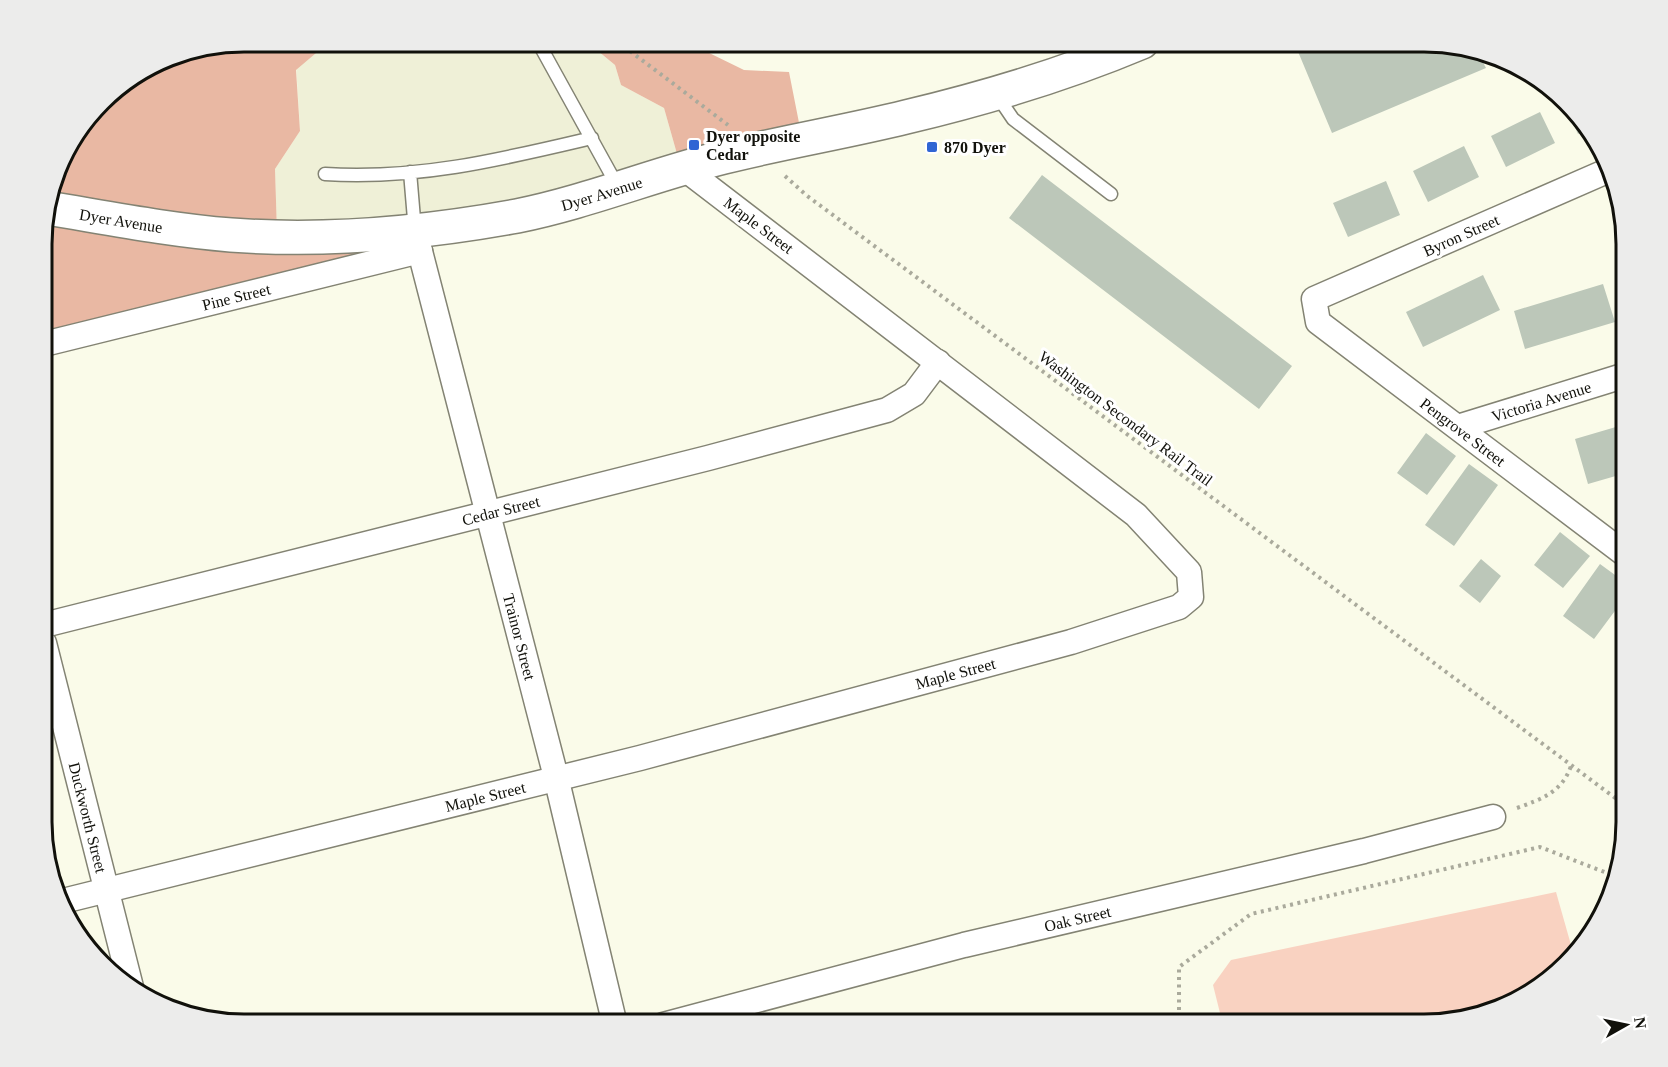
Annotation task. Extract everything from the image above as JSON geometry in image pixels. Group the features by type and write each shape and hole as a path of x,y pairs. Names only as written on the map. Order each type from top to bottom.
{"main road":[{"name":"Dyer Avenue","path":"56,209 170,228 233,235 355,236 417,241 756,150 906,117 996,93 1106,52"}],"street":[{"name":"Maple Street","path":"69,900 640,758 1071,642 1179,607 1191,597 1189,572 1136,515 686,169"},
{"name":"Byron Street","path":"1314,299 1602,173"},
{"name":"Pine Street","path":"52,342 417,241"},
{"name":"Trainor Street","path":"417,241 556,777 612,1014"},
{"name":"Pengrove Street","path":"1314,299 1318,322 1615,547"},
{"name":"Cedar Street","path":"52,623 887,410 914,394 938,362"},
{"name":"Victoria Avenue","path":"1458,427 1615,378"},
{"name":"Duckworth Street","path":"52,675 128,975"},
{"name":"Oak Street","path":"704,1014 964,945 1364,851 1493,817"}],"lane":[{"path":"543,53 618,188"},
{"path":"996,93 1013,119 1111,194"},
{"path":"326,174 368,177 471,166 592,138"},
{"path":"410,172 417,241"}],"path":[{"name":"Washington Secondary Rail Trail","path":"633,53 718,115 806,195 1615,798"},
{"path":"1493,817 1541,799 1565,782 1572,765"},
{"path":"1179,1014 1179,967 1251,914 1540,847 1608,873"}],"shaded area":[{"path":"232,53 316,53 296,70 300,131 275,169 277,232 420,248 52,342 54,220 67,171 78,149 100,118 128,92 160,72 207,56"},
{"path":"309,53 600,53 615,65 621,85 664,108 681,168 547,208 277,232 275,169 300,131 296,64"},
{"path":"600,53 708,53 744,70 789,72 802,138 681,168 664,108 621,85 615,65"},
{"path":"1556,892 1571,945 1550,967 1519,989 1473,1008 1436,1014 1220,1014 1213,985 1231,960"}],"building":[{"path":"1298,52 1448,54 1483,62 1486,68 1332,133"},
{"path":"1540,112 1555,143 1506,167 1491,136"},
{"path":"1464,146 1479,177 1428,202 1413,171"},
{"path":"1042,175 1292,366 1259,409 1009,218"},
{"path":"1386,181 1400,215 1348,237 1333,203"},
{"path":"1483,275 1500,310 1423,347 1406,312"},
{"path":"1603,284 1615,322 1525,349 1514,311"},
{"path":"1615,427 1615,476 1588,484 1575,439"},
{"path":"1426,433 1456,456 1427,495 1397,473"},
{"path":"1469,464 1498,485 1454,546 1425,525"},
{"path":"1560,532 1590,556 1563,588 1534,565"},
{"path":"1481,559 1501,576 1480,603 1459,586"},
{"path":"1600,564 1615,575 1615,611 1594,639 1563,616"}],"place":[{"name":"Dyer opposite Cedar","path":"694,145"},
{"name":"870 Dyer","path":"932,147"}]}
